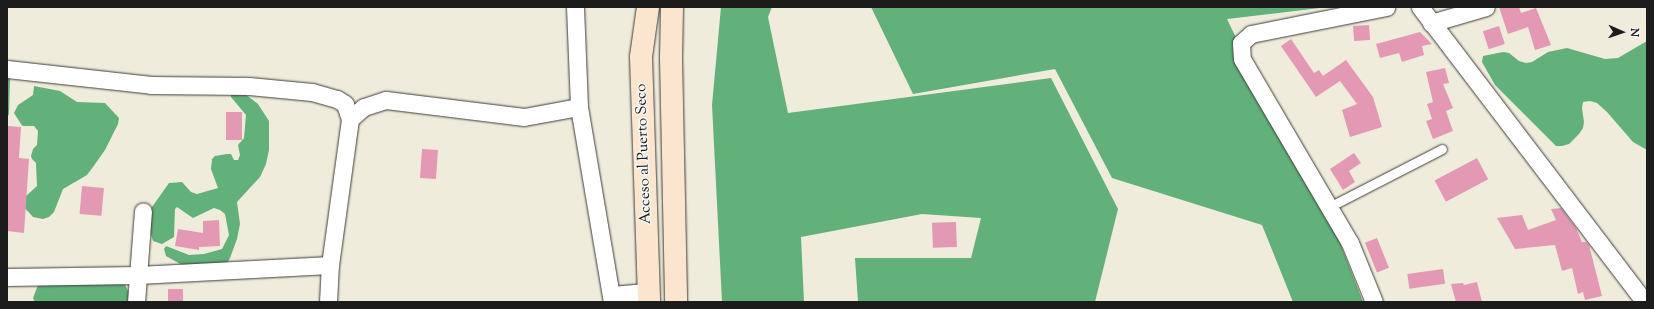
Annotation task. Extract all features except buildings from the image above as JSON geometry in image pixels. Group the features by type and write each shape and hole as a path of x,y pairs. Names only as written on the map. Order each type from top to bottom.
{"main road":[{"name":"Acceso al Puerto Seco","path":"648,7 642,57 649,297"},
{"name":"Acceso al Puerto Seco","path":"672,7 670,58 676,302"}],"street":[{"path":"575,7 579,107 612,298 649,297"},
{"path":"1374,302 1350,243 1242,59 1241,43 1251,34 1386,7"},
{"path":"1420,7 1644,302"},
{"path":"1431,23 1486,7"},
{"path":"7,69 151,85 249,86 312,92 337,99 345,104 350,119 330,265 328,302"},
{"path":"350,119 364,107 386,100 524,116 579,107"},
{"path":"136,302 143,211"},
{"path":"7,277 138,275 330,265"}],"lane":[{"path":"1329,207 1442,149"}],"green space":[{"path":"721,7 772,7 768,17 788,113 1051,78 1118,209 1095,302 858,302 855,258 971,258 981,218 922,214 801,237 804,302 722,302 712,105"},
{"path":"871,7 1328,7 1227,19 1274,117 1337,235 1363,302 1293,302 1262,225 1112,178 1055,69 913,94"},
{"path":"1647,41 1647,150 1633,142 1607,112 1597,103 1590,101 1583,102 1582,108 1584,122 1583,128 1579,134 1569,144 1556,146 1495,85 1482,62 1483,56 1503,52 1509,53 1519,61 1526,63 1532,62 1548,52 1567,48 1605,59 1618,58"},
{"path":"7,77 10,78 9,114 7,118"},
{"path":"34,86 60,91 77,102 105,103 119,118 118,124 105,150 87,175 63,189 54,212 49,217 43,219 33,217 22,205 25,197 37,186 36,163 31,156 33,149 37,145 38,131 34,126 23,126 14,113 18,105 33,95"},
{"path":"241,91 258,104 269,121 269,150 266,164 260,177 237,202 240,224 237,239 226,265 182,265 166,256 164,249 166,246 189,255 204,254 222,249 229,235 225,214 214,208 193,218 177,207 175,209 174,237 162,244 153,241 148,225 148,216 152,207 169,183 182,182 191,192 197,194 218,188 211,169 212,159 215,156 231,154 234,160 238,160 240,155 238,145 244,138 246,115 231,97 231,93"},
{"path":"122,278 129,293 131,302 35,302 33,298 38,285 44,282"}]}
